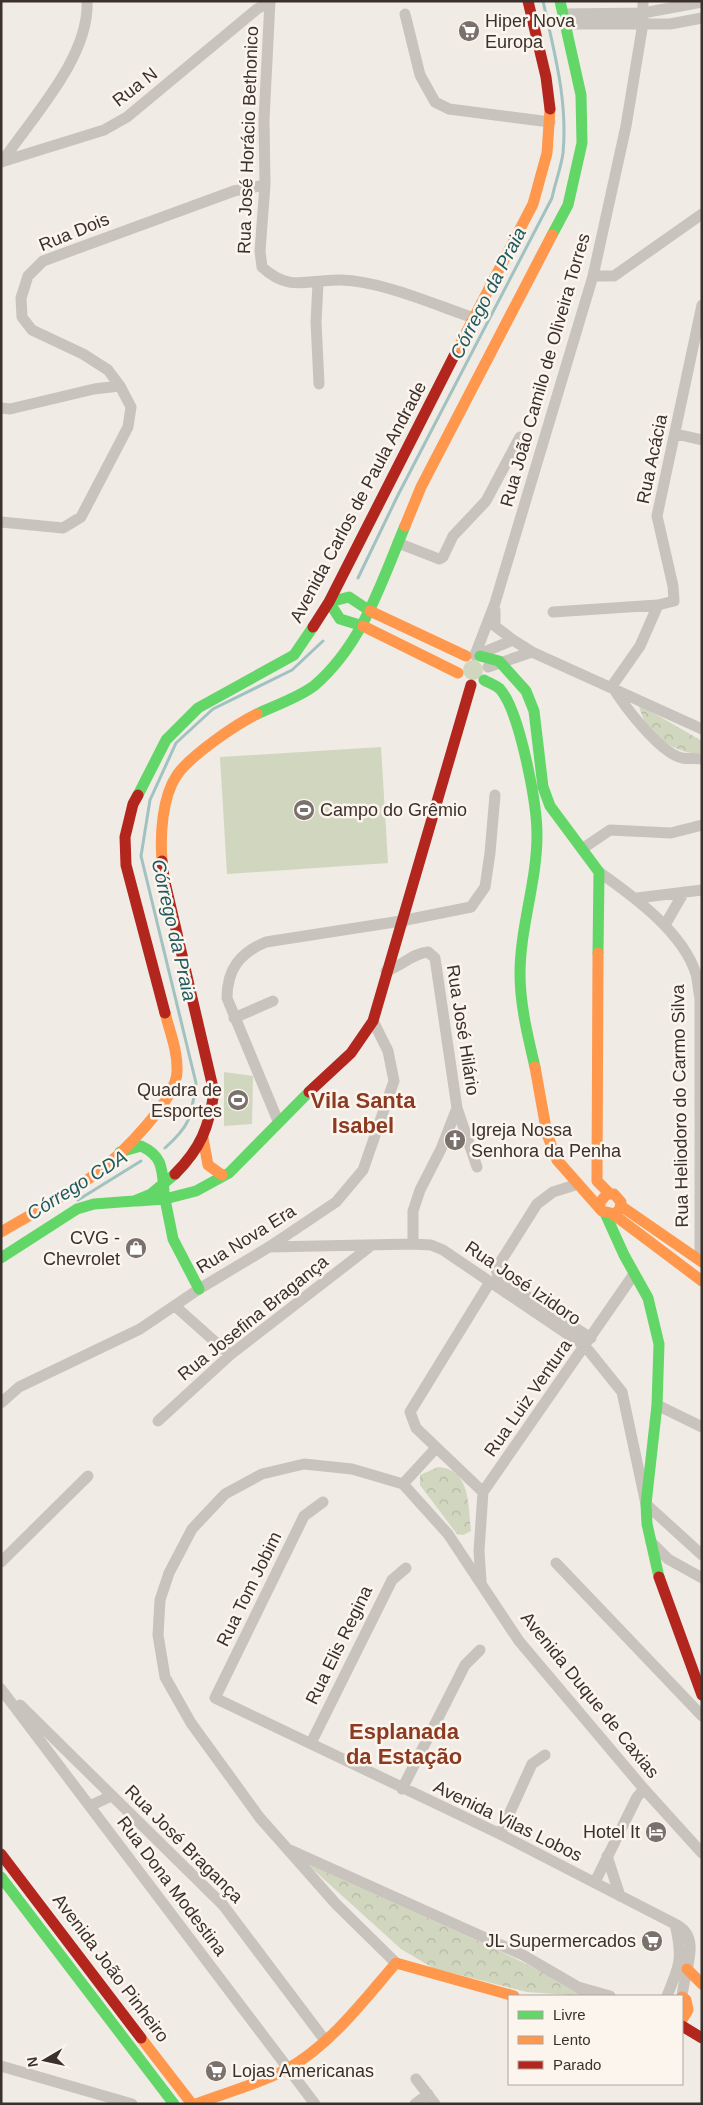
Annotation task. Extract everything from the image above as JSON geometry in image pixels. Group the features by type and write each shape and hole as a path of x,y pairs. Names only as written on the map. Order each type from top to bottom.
{"main road":[{"name":"Avenida Carlos de Paula Andrade","path":"1,1232 83,1183 120,1152 160,1111 173,1090 177,1072 174,1045 126,865 125,837 133,804 166,740 198,708 294,655 329,602 390,478 533,204 546,160 550,122 548,98 528,1"},
{"path":"134,1201 151,1194 168,1181 186,1163 203,1138 210,1121 214,1092 164,878 160,839 164,808 177,775 205,749 249,718 314,686 347,652 363,626 420,487 568,204 582,142 582,95 560,1"},
{"path":"610,1211 619,1199 610,1194 597,1181 599,872 550,806 543,786 534,711 526,691 499,662 474,656 370,611 349,597 329,602 340,618 363,626 458,673 463,681 471,685 484,680 500,688 508,702 517,726 533,802 537,833 522,942 520,975 525,1016 548,1136 556,1159 575,1185 645,1240 702,1281"},
{"path":"474,656 488,667 484,680"},
{"name":"Rua João Camilo de Oliveira Torres","path":"458,673 459,664 474,656"},
{"path":"1,1258 77,1210 94,1204 165,1199 196,1191 225,1174 278,1121 351,1053 373,1021 400,921 471,685"},
{"path":"203,1138 205,1161 213,1170 225,1174"},
{"path":"120,1152 141,1146 154,1152 168,1181 165,1199 173,1239 199,1289"},
{"path":"168,1181 184,1182 225,1174"},
{"path":"575,1185 586,1186 597,1181"},
{"path":"610,1194 602,1198 610,1211 615,1233 624,1255 648,1298 659,1344 657,1405 646,1504 647,1524 656,1569 702,1695"},
{"path":"610,1211 701,1261"},
{"path":"624,1255 625,1249 633,1243 645,1240"},
{"name":"Avenida João Pinheiro","path":"1,1854 192,2104"},
{"name":"Avenida João Pinheiro","path":"1,1877 174,2104"},
{"path":"196,2104 290,2068 324,2039 396,1962 511,1995"},
{"path":"687,1969 702,1984"},
{"path":"683,2004 702,1998"},
{"path":"683,2004 702,2009"},
{"path":"683,2005 702,2028"},
{"path":"683,2027 702,2038"}],"street":[{"path":"2,162 62,78 79,46 88,18 87,1"},
{"name":"Rua N","path":"2,162 104,130 127,118 257,9 270,2"},
{"name":"Rua José Horácio Bethonico","path":"270,2 264,120 265,185 260,251 262,267 274,279 288,282 318,283 341,280 388,289 474,318"},
{"path":"564,19 643,12 702,2"},
{"path":"643,12 670,24 702,18"},
{"name":"Rua João Camilo de Oliveira Torres","path":"474,656 495,603 593,276 626,126 643,12"},
{"path":"405,14 420,75 435,102 449,109 550,122"},
{"name":"Rua Dois","path":"1,522 63,528 81,517 128,427 131,407 120,386 108,370 83,354 32,330 22,317 21,298 28,276 43,261 234,191 265,185"},
{"path":"593,276 614,276 702,214"},
{"path":"318,283 316,322 319,384"},
{"name":"Rua Acácia","path":"612,686 640,646 658,605 674,601 673,586 657,516 702,305"},
{"path":"1,408 10,409 94,389 120,386"},
{"path":"676,434 702,440"},
{"path":"398,542 439,559 443,557 453,536 486,501 520,437"},
{"path":"495,603 495,648 499,662"},
{"path":"553,612 658,605"},
{"path":"495,626 532,652 612,686 702,729"},
{"path":"474,656 513,640"},
{"path":"488,667 532,652"},
{"path":"612,686 628,712 656,740 681,758 702,759"},
{"path":"278,1121 227,998 227,984 236,961 249,950 266,942 400,921 471,907 485,887 495,795"},
{"path":"582,848 610,830 671,833 702,825"},
{"name":"Rua Heliodoro do Carmo Silva","path":"599,872 636,898 665,925 683,950 696,973 700,997 701,1261"},
{"path":"636,898 702,890"},
{"path":"665,925 684,892"},
{"name":"Rua José Hilário","path":"386,971 398,968 419,953 428,952 435,958 458,1108 420,1190 413,1211 413,1244"},
{"path":"234,1018 273,1001"},
{"name":"Rua Nova Era","path":"1,1403 19,1387 140,1329 199,1289 269,1248 336,1202 363,1170 394,1082 388,1051 373,1021"},
{"path":"458,1108 477,1167"},
{"path":"575,1185 553,1192 537,1204 496,1269 498,1277 588,1342"},
{"name":"Rua José Izidoro","path":"269,1248 413,1244 444,1250 490,1282 588,1342 622,1392 646,1504"},
{"name":"Rua Josefina Bragança","path":"158,1421 230,1355 372,1245"},
{"name":"Rua Luiz Ventura","path":"483,1492 634,1274"},
{"path":"481,1583 479,1551 483,1492 416,1428 410,1412 490,1282"},
{"path":"175,1306 230,1355"},
{"path":"657,1405 702,1427"},
{"path":"396,1962 336,1904 285,1848 260,1818 191,1723 165,1677 158,1635 160,1600 169,1573 192,1529 225,1494 262,1474 304,1464 352,1469 403,1484 436,1448"},
{"path":"1,1562 88,1476"},
{"name":"Avenida Duque de Caxias","path":"403,1484 448,1534 519,1641 644,1789 702,1853"},
{"name":"Rua Tom Jobim","path":"215,1698 304,1516 323,1502"},
{"path":"646,1504 662,1516 702,1555"},
{"path":"647,1524 652,1518 662,1516"},
{"path":"651,1542 668,1559 698,1574"},
{"path":"460,1552 479,1551"},
{"path":"656,1569 668,1559"},
{"path":"556,1563 702,1716"},
{"name":"Rua Elis Regina","path":"310,1743 392,1580 406,1568"},
{"path":"402,1789 465,1665 480,1650"},
{"name":"Rua José Bragança","path":"1,1688 223,1905 324,2039"},
{"name":"Rua Dona Modestina","path":"1,1688 290,2068 315,2104"},
{"name":"Avenida Vilas Lobos","path":"215,1698 402,1789 500,1834 686,1928 692,1936 694,1948 687,1969 683,1997"},
{"path":"500,1834 532,1764 545,1755"},
{"path":"594,1882 636,1797 644,1789"},
{"path":"90,1806 111,1796"},
{"path":"285,1848 524,1954 578,1987 587,1995"},
{"path":"607,1856 620,1896"},
{"path":"667,1995 679,1966 681,1950 675,1924"},
{"path":"578,1987 606,1995"},
{"path":"1,2066 132,2104"},
{"path":"416,2079 435,2104"},
{"path":"88,2104 90,2091"},
{"path":"415,2104 428,2094"}],"green space":[{"path":"469,660 477,660 483,666 483,674 477,680 469,680 463,674 463,666"},
{"path":"638,704 702,741 702,753 681,750 660,739 647,727"},
{"name":"Campo do Grêmio","path":"381,747 388,863 227,874 220,757"},
{"name":"Quadra de Esportes","path":"224,1072 253,1076 252,1124 224,1126"},
{"path":"438,1467 449,1469 457,1474 466,1490 471,1531 463,1535 457,1534 420,1485 420,1475"},
{"path":"306,1863 500,1951 571,1986 582,1995 527,1992 433,1968 401,1949"}],"waterway":[{"name":"Córrego da Praia","path":"358,578 398,495 552,198 563,153 564,114 559,76 543,1"},
{"name":"Córrego da Praia","path":"165,1148 180,1133 188,1120 193,1104 196,1083 141,856 150,800 176,743 213,709 292,670 323,641"},
{"name":"Córrego CDA","path":"78,1200 141,1161"}],"traffic: fast":[{"path":"552,235 568,205 582,143 581,95 560,1"},
{"path":"257,714 309,689 332,668 346,650 369,611 405,526"},
{"path":"363,626 340,619 329,602 349,597 370,611"},
{"path":"138,795 166,740 198,708 294,655 313,627"},
{"path":"480,656 499,661 526,691 534,711 543,787 550,806 599,872 598,953"},
{"path":"484,680 500,689 514,717 526,759 534,802 537,835 536,853 523,939 520,986 527,1033 535,1067"},
{"path":"137,1201 165,1199 196,1191 229,1173 309,1092"},
{"path":"120,1152 141,1146 154,1154 162,1170 164,1191"},
{"path":"1,1258 77,1209 94,1204 134,1201 151,1194 175,1174"},
{"path":"165,1199 173,1239 199,1289"},
{"path":"605,1213 624,1255 648,1298 659,1344 657,1405 646,1504 647,1524 659,1577"},
{"path":"1,1877 174,2104"}],"traffic: slow":[{"path":"454,356 533,204 547,153 550,109"},
{"path":"405,526 421,487 552,235"},
{"path":"370,611 466,656"},
{"path":"363,626 458,673"},
{"path":"162,861 163,816 168,794 177,775 183,767 214,741 257,714"},
{"path":"598,953 597,1181 610,1194"},
{"path":"1,1232 63,1196 98,1172 133,1140 158,1111 174,1084 177,1072 175,1050 165,1013"},
{"path":"535,1067 547,1134 557,1160 602,1211 615,1214 620,1209 621,1202 614,1194 607,1194 600,1202 600,1208"},
{"path":"203,1138 208,1165 222,1175"},
{"path":"621,1206 702,1262"},
{"path":"613,1214 702,1281"},
{"path":"196,2104 267,2079 305,2058 347,2020 396,1963 510,1995"},
{"path":"687,1969 702,1984"},
{"path":"683,1998 686,2000 688,2010 683,2018"},
{"path":"141,2038 192,2104"}],"traffic: jam":[{"path":"528,1 546,77 550,109"},
{"path":"313,627 329,602 454,356"},
{"path":"309,1092 351,1053 373,1021 471,685"},
{"path":"138,795 133,804 125,837 126,865 165,1013"},
{"path":"162,861 164,878 214,1092 202,1136 191,1155 175,1174"},
{"path":"659,1577 702,1695"},
{"path":"1,1854 141,2038"},
{"path":"683,2027 702,2038"}],"place":[{"name":"Hiper Nova Europa","path":"469,31"},
{"name":"Campo do Grêmio","path":"304,810"},
{"name":"Quadra de Esportes","path":"238,1100"},
{"name":"Igreja Nossa Senhora da Penha","path":"455,1140"},
{"name":"CVG - Chevrolet","path":"136,1248"},
{"name":"Hotel It","path":"656,1832"},
{"name":"JL Supermercados","path":"652,1941"},
{"name":"Lojas Americanas","path":"216,2071"}],"district":[{"name":"Vila Santa Isabel","path":"363,1112"},
{"name":"Esplanada da Estação","path":"404,1744"}]}
